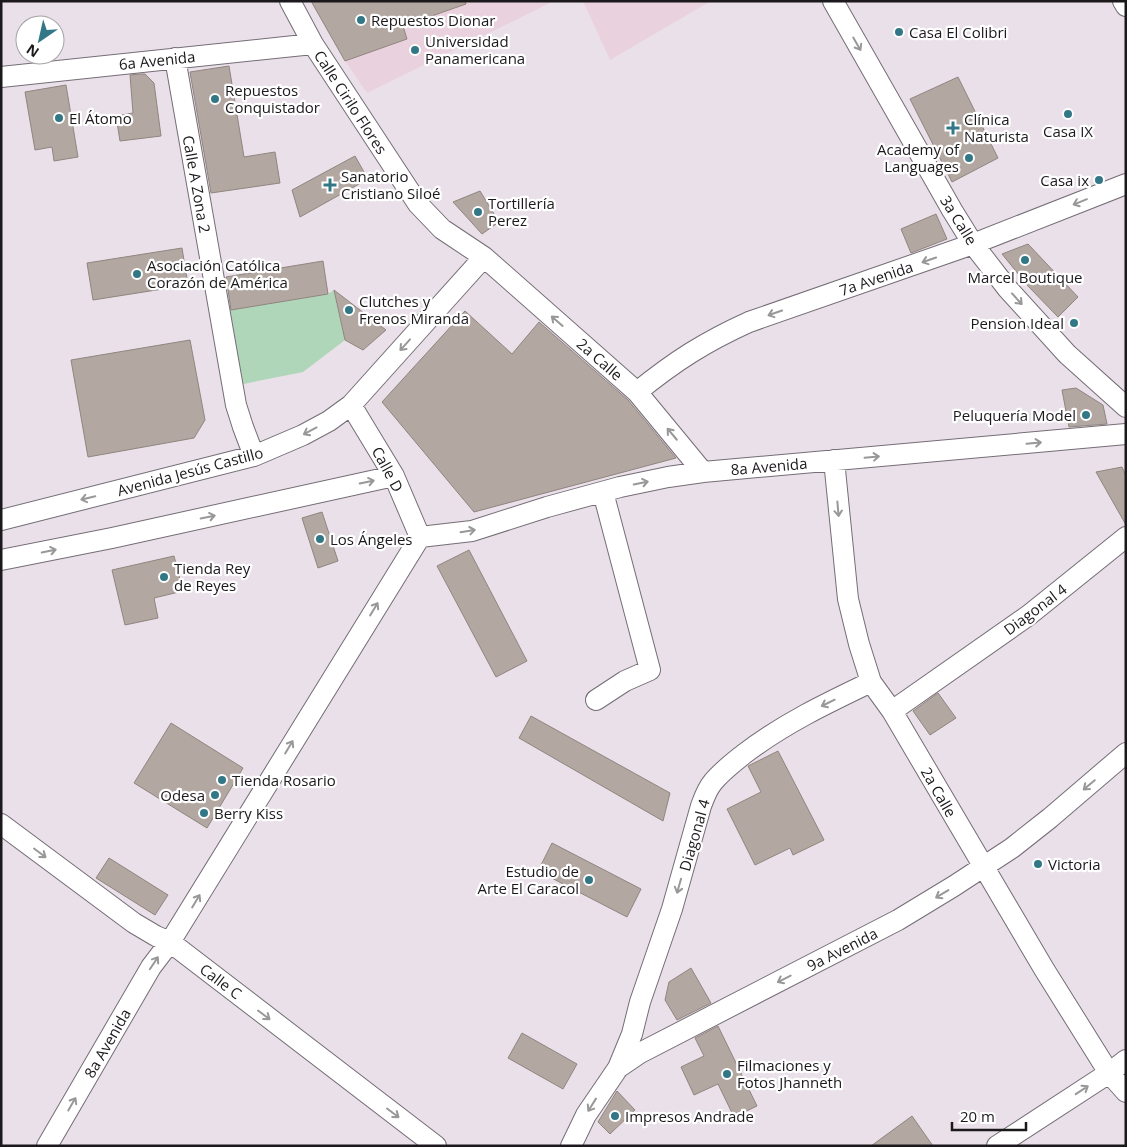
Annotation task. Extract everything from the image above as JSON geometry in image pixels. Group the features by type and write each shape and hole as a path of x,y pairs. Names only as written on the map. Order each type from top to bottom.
{"street":[{"name":"Calle Cirilo Flores","path":"290,1 313,44 418,204 442,229 484,257"},
{"name":"3a Calle","path":"833,1 952,210 974,244 1007,288 1067,354 1126,407"},
{"path":"1122,1 1126,6"},
{"name":"6a Avenida","path":"1,77 313,44"},
{"name":"Calle A Zona 2","path":"175,58 236,405 254,456"},
{"name":"7a Avenida","path":"637,392 688,352 717,336 749,322 974,244 1126,184"},
{"name":"2a Calle","path":"484,257 637,392 703,472"},
{"name":"Avenida Jesús Castillo","path":"1,520 254,456 303,435 329,421 351,405 484,257"},
{"name":"Calle D","path":"351,405 394,476 420,537"},
{"name":"8a Avenida","path":"47,1146 151,967 170,942 420,537 472,532 547,507 668,477 703,472 1126,434"},
{"name":"2a Calle","path":"834,460 848,599 859,644 872,682 892,711 983,868 1109,1073 1126,1092"},
{"path":"1,560 112,538 394,476"},
{"path":"596,700 626,681 650,670 603,492"},
{"name":"Diagonal 4","path":"892,711 1029,615 1126,537"},
{"name":"Diagonal 4","path":"618,1068 632,1034 640,1002 672,909 701,806 713,782 731,764 759,743 807,713 872,682"},
{"name":"9a Avenida","path":"571,1146 586,1115 618,1068 657,1044 898,920 983,868 1050,818 1126,754"},
{"name":"Calle C","path":"1,824 134,923 170,942 436,1146"},
{"path":"997,1146 1126,1060"}],"shaded area":[{"name":"Universidad Panamericana","path":"394,1 554,1 367,93 345,61 407,39"},
{"path":"583,1 711,1 610,60"}],"green space":[{"path":"334,290 345,340 303,372 243,384 230,310 328,294"}],"building":[{"name":"Repuestos Dionar","path":"311,1 465,1 466,4 403,26 407,39 345,61"},
{"path":"229,66 244,157 275,152 280,183 211,193 190,72"},
{"path":"145,74 154,83 161,136 120,141 116,116 133,113 130,75"},
{"path":"958,77 998,158 952,182 910,99"},
{"name":"El Átomo","path":"66,85 78,157 54,161 52,147 35,150 25,92"},
{"name":"Sanatorio Cristiano Siloé","path":"355,156 368,179 300,217 292,190"},
{"name":"Tortillería Perez","path":"480,191 499,222 482,234 453,202"},
{"path":"936,214 947,239 911,253 901,229"},
{"path":"1028,244 1078,297 1058,317 1028,286 1002,254"},
{"name":"Asociación Católica Corazón de América","path":"182,248 188,285 93,300 87,263"},
{"path":"323,261 328,294 231,310 226,277"},
{"name":"Clutches y Frenos Miranda","path":"334,290 386,330 363,350 345,340"},
{"path":"465,311 512,354 539,322 628,400 676,458 474,512 382,402"},
{"path":"190,340 205,420 194,438 88,457 71,360"},
{"name":"Peluquería Model","path":"1076,388 1103,405 1107,424 1069,427 1062,390"},
{"path":"1122,467 1126,476 1126,525 1096,472"},
{"name":"Los Ángeles","path":"322,512 338,561 318,568 302,518"},
{"path":"469,550 527,661 496,677 437,566"},
{"path":"174,556 183,591 154,598 158,618 125,625 112,570"},
{"path":"938,693 956,718 930,735 913,711"},
{"path":"531,716 670,793 663,821 519,738"},
{"path":"171,723 243,768 207,828 134,783"},
{"path":"778,751 824,840 793,855 790,848 755,865 727,809 761,792 748,766"},
{"name":"Estudio de Arte El Caracol","path":"552,843 641,889 627,917 538,871"},
{"path":"109,858 168,895 155,915 96,878"},
{"path":"691,968 711,1003 677,1020 665,1000 669,982"},
{"name":"Filmaciones y Fotos Jhanneth","path":"718,1026 757,1106 734,1117 718,1084 694,1095 681,1067 704,1056 695,1038"},
{"path":"522,1033 577,1064 563,1089 508,1058"},
{"name":"Impresos Andrade","path":"617,1091 635,1110 610,1134 598,1122"},
{"path":"912,1116 933,1146 871,1146"}],"place":[{"name":"Repuestos Dionar","path":"361,20"},
{"name":"Casa El Colibri","path":"899,32"},
{"name":"Universidad Panamericana","path":"415,50"},
{"name":"Repuestos Conquistador","path":"215,99"},
{"name":"Casa IX","path":"1068,114"},
{"name":"El Átomo","path":"59,118"},
{"name":"Clínica Naturista","path":"953,128"},
{"name":"Academy of Languages","path":"969,158"},
{"name":"Casa ix","path":"1099,180"},
{"name":"Sanatorio Cristiano Siloé","path":"330,185"},
{"name":"Tortillería Perez","path":"478,212"},
{"name":"Marcel Boutique","path":"1025,260"},
{"name":"Asociación Católica Corazón de América","path":"137,274"},
{"name":"Clutches y Frenos Miranda","path":"349,310"},
{"name":"Pension Ideal","path":"1074,323"},
{"name":"Peluquería Model","path":"1086,415"},
{"name":"Los Ángeles","path":"320,539"},
{"name":"Tienda Rey de Reyes","path":"164,577"},
{"name":"Tienda Rosario","path":"222,780"},
{"name":"Odesa","path":"215,795"},
{"name":"Berry Kiss","path":"204,813"},
{"name":"Victoria","path":"1038,864"},
{"name":"Estudio de Arte El Caracol","path":"589,880"},
{"name":"Filmaciones y Fotos Jhanneth","path":"727,1074"},
{"name":"Impresos Andrade","path":"615,1116"}]}
